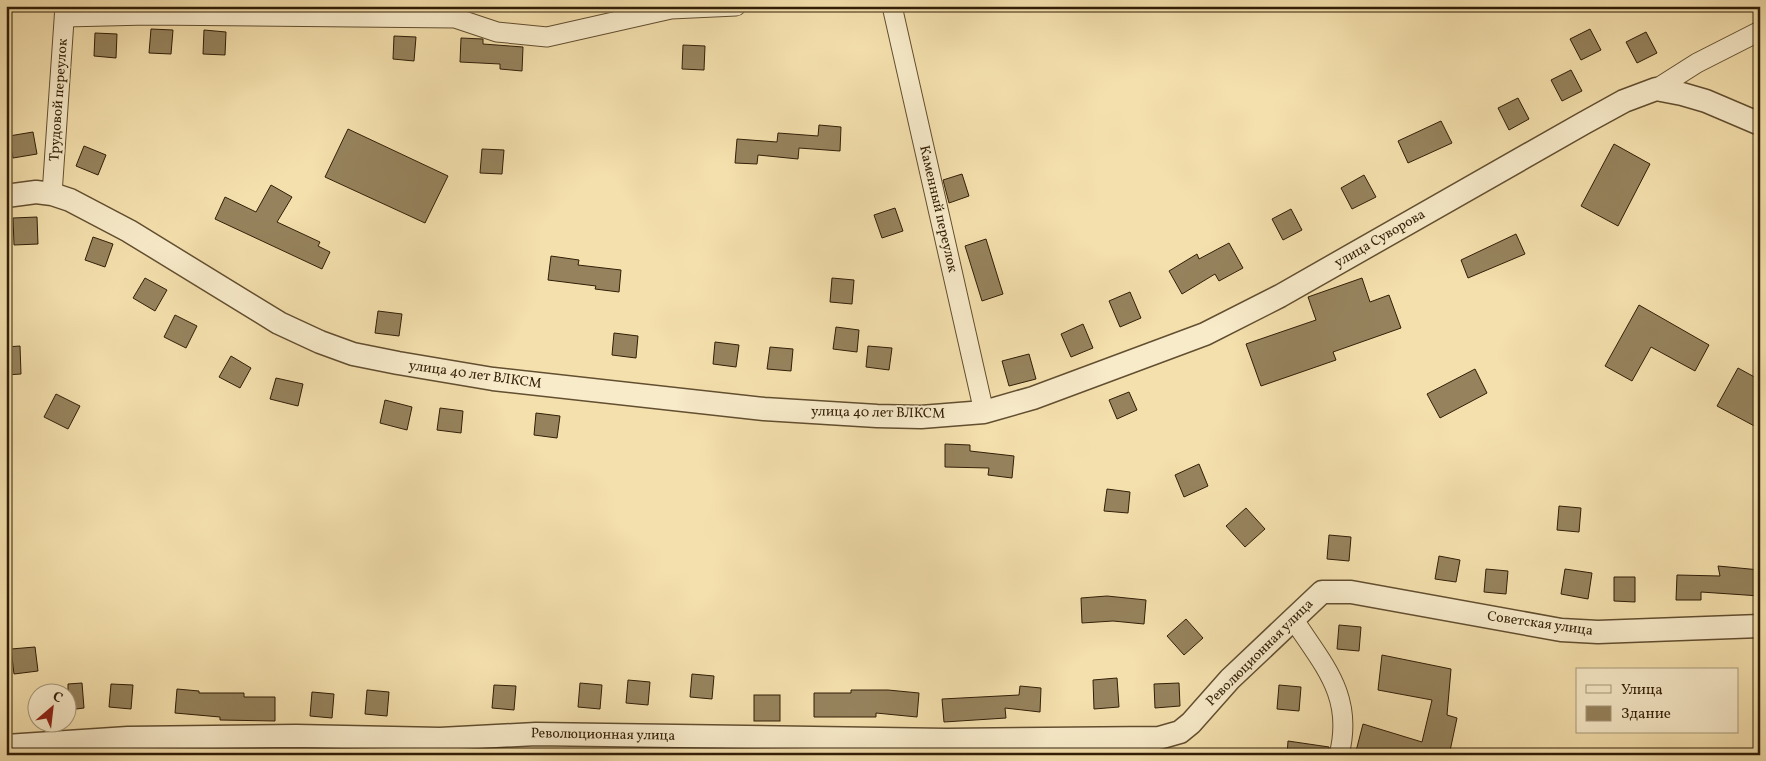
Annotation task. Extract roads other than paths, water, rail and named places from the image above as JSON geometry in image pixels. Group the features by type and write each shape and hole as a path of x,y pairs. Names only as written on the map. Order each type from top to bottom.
{"street":[{"path":"65,12 148,15 456,12 496,32 547,37 671,9 736,6"},
{"name":"Каменный переулок","path":"892,6 984,412"},
{"name":"Трудовой переулок","path":"52,194 65,12"},
{"name":"улица Суворова","path":"984,412 1033,398 1205,334 1280,296 1624,101 1656,89 1697,63 1760,31"},
{"path":"1656,89 1706,101 1760,124"},
{"name":"улица 40 лет ВЛКСМ","path":"6,196 36,192 52,194 70,200 129,231 278,323 320,342 353,354 494,379 764,409 877,416 921,416 984,412"},
{"name":"Революционная улица","path":"6,746 128,738 296,736 437,747 536,734 947,740 1159,738 1180,732 1191,723 1230,679 1322,592"},
{"name":"Советская улица","path":"1322,592 1351,592 1570,630 1598,632 1760,626"},
{"path":"1294,620 1334,680 1343,711 1344,736 1339,755"}]}
